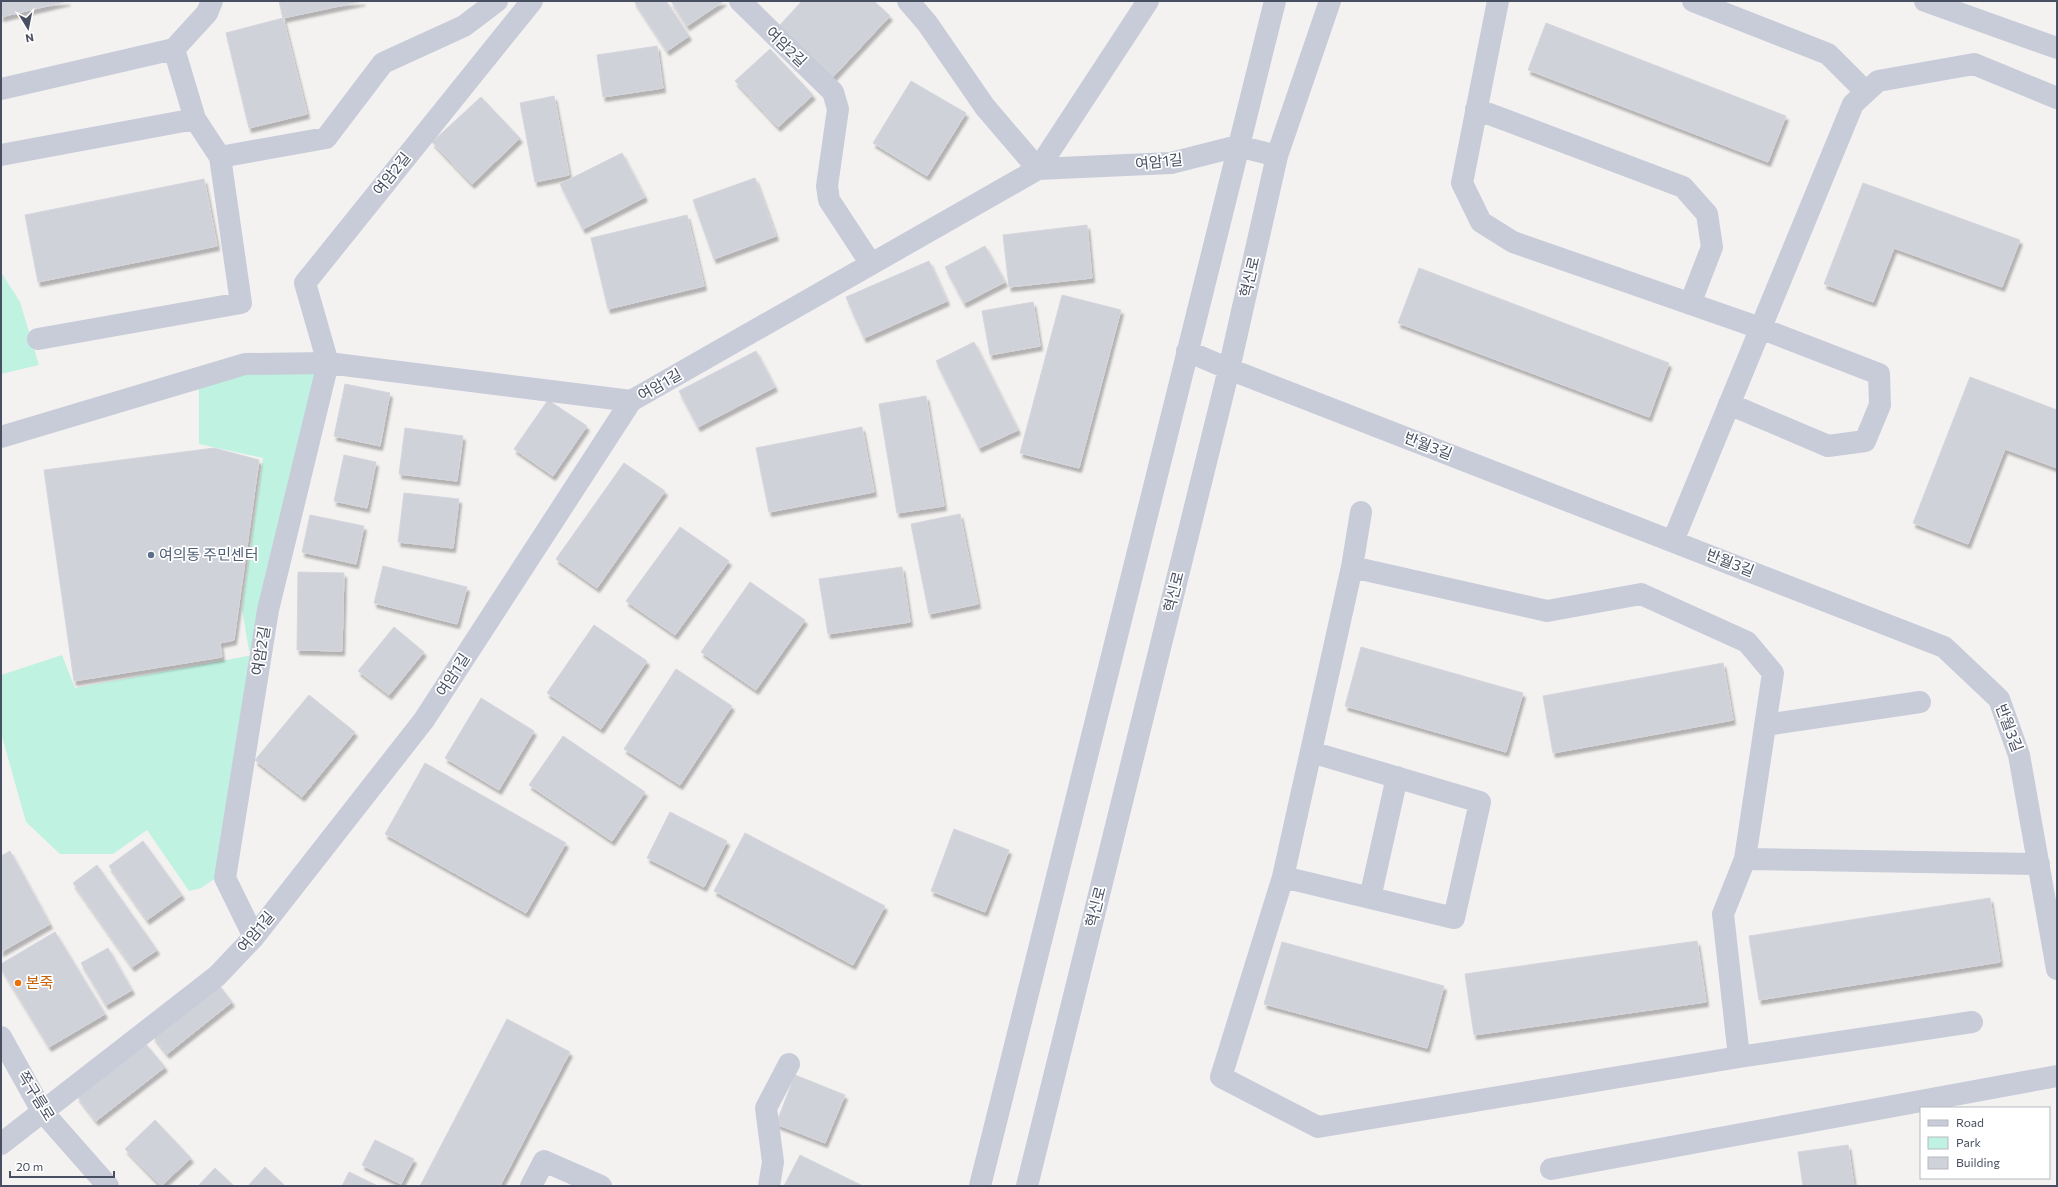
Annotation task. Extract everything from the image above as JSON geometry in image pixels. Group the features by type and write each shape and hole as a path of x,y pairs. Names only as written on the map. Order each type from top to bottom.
{"street":[{"path":"1,89 174,49 207,13 212,1"},
{"path":"220,156 326,138 383,63 464,26 497,1"},
{"name":"여암2길","path":"254,937 224,878 268,610 328,363 305,283 532,1"},
{"name":"여암2길","path":"740,1 833,92 838,109 827,186 828,200 871,264"},
{"path":"908,1 927,22 985,107 1038,169"},
{"name":"여암1길","path":"1038,169 1148,1"},
{"path":"980,1186 1275,1"},
{"name":"혁신로","path":"1027,1186 1229,369 1277,156 1330,1"},
{"path":"1498,1 1462,183 1481,222 1513,242 1760,328 1879,374 1880,405 1865,441 1828,446 1729,404"},
{"path":"1693,1 1828,54 1866,92"},
{"path":"1925,1 2057,48"},
{"path":"38,339 241,303 220,156 194,119 174,49"},
{"path":"1673,541 1853,104 1878,80 1974,64 2057,98"},
{"path":"1476,109 1683,187 1707,214 1712,247 1690,304"},
{"path":"1,155 194,119"},
{"name":"여암1길","path":"1,1144 217,976 254,937 424,720 631,401 1038,169 1171,163 1238,146 1277,156"},
{"name":"반월3길","path":"1187,351 1229,369 1944,647 1999,699 2020,754 2057,969"},
{"path":"1,437 245,364 328,363 631,401"},
{"path":"1361,512 1352,567 1283,877 1221,1078 1318,1127 1739,1057 1972,1022"},
{"path":"1352,567 1547,611 1641,594 1747,642 1774,673 1745,859 1723,914 1739,1057"},
{"path":"1765,725 1920,702"},
{"path":"1283,877 1454,918 1480,802 1311,752"},
{"path":"1370,898 1397,777"},
{"path":"1745,859 2039,864"},
{"name":"쪽구름로","path":"1,1037 42,1111 108,1186"},
{"path":"769,1186 773,1162 766,1108 790,1064"},
{"path":"1551,1169 2057,1076"},
{"path":"531,1186 544,1161 601,1186"}],"green space":[{"path":"1,272 20,302 39,365 1,374"},
{"path":"321,367 254,650 249,651 242,609 263,458 199,444 199,383 246,368"},
{"path":"62,655 75,688 253,655 219,876 201,888 189,891 147,830 113,854 60,854 26,822 1,733 1,675"}],"building":[{"path":"1,1 68,1 1,17"},
{"path":"279,1 363,1 283,18"},
{"path":"634,1 666,1 689,36 667,51"},
{"path":"671,1 724,1 687,26"},
{"path":"802,1 874,1 890,16 833,77 779,26"},
{"path":"283,18 307,114 249,128 226,33"},
{"path":"1546,23 1786,116 1768,162 1528,70"},
{"path":"657,46 663,88 603,97 597,55"},
{"path":"770,49 813,95 778,127 735,81"},
{"path":"911,81 966,113 927,176 873,143"},
{"path":"554,96 569,175 535,182 520,103"},
{"path":"481,97 520,138 472,184 432,142"},
{"path":"622,153 645,197 583,229 560,184"},
{"path":"755,178 776,236 714,259 693,200"},
{"path":"204,179 217,246 38,282 25,215"},
{"path":"1863,183 2020,240 2002,287 1894,248 1873,302 1824,284"},
{"path":"687,215 704,286 608,309 591,238"},
{"path":"1087,225 1092,278 1009,287 1003,235"},
{"path":"985,246 1005,282 964,303 945,267"},
{"path":"929,261 947,301 864,338 846,297"},
{"path":"1419,268 1669,363 1649,417 1398,323"},
{"path":"1062,295 1121,310 1079,468 1020,453"},
{"path":"1033,302 1040,346 990,355 982,311"},
{"path":"974,342 1018,430 979,448 936,361"},
{"path":"756,351 775,387 698,427 679,391"},
{"path":"1970,377 2057,410 2057,468 2005,449 1968,544 1913,523"},
{"path":"345,384 390,393 380,446 334,436"},
{"path":"926,396 944,506 897,513 879,404"},
{"path":"548,400 587,426 553,476 514,449"},
{"path":"862,427 874,492 769,512 756,448"},
{"path":"405,428 463,436 457,481 399,474"},
{"name":"여의동 주민센터","path":"214,448 259,460 234,640 220,643 222,657 74,681 44,470"},
{"path":"344,455 376,462 367,508 334,501"},
{"path":"624,463 665,491 597,588 556,559"},
{"path":"404,493 459,499 453,548 398,542"},
{"path":"960,514 978,604 929,614 911,524"},
{"path":"310,515 364,526 356,564 302,552"},
{"path":"680,527 729,561 675,635 626,601"},
{"path":"383,566 467,587 457,624 374,603"},
{"path":"902,567 910,622 828,634 819,579"},
{"path":"298,572 344,573 342,651 297,650"},
{"path":"750,582 805,620 756,690 701,652"},
{"path":"594,625 647,661 601,729 547,693"},
{"path":"394,627 424,652 389,695 358,671"},
{"path":"1361,647 1523,693 1506,752 1345,706"},
{"path":"1723,663 1733,720 1553,753 1543,696"},
{"path":"676,669 732,706 680,785 624,749"},
{"path":"309,695 355,732 302,797 255,760"},
{"path":"481,698 534,731 499,790 445,758"},
{"path":"563,736 645,792 612,841 529,785"},
{"path":"425,763 566,843 526,913 385,834"},
{"path":"670,812 727,841 704,887 647,858"},
{"path":"954,829 1009,850 985,912 931,891"},
{"path":"745,833 885,906 853,965 714,891"},
{"path":"143,841 182,895 147,920 109,866"},
{"path":"10,851 50,924 1,952 1,856"},
{"path":"97,865 157,950 132,967 73,883"},
{"path":"1990,898 2000,962 1759,1000 1749,936"},
{"path":"55,932 105,1014 49,1047 1,968 1,964"},
{"path":"1697,941 1706,1002 1474,1035 1465,974"},
{"path":"1282,942 1444,986 1427,1048 1264,1004"},
{"path":"108,948 132,990 106,1005 81,963"},
{"path":"218,984 232,1002 167,1054 153,1036"},
{"path":"507,1019 570,1052 500,1186 420,1186"},
{"path":"145,1043 165,1067 96,1121 77,1096"},
{"path":"795,1075 845,1095 825,1143 776,1124"},
{"path":"155,1120 191,1158 161,1186 125,1149"},
{"path":"375,1140 414,1159 401,1184 362,1165"},
{"path":"1848,1145 1854,1186 1803,1186 1798,1152"},
{"path":"800,1155 863,1186 784,1186"},
{"path":"265,1167 285,1186 248,1186"},
{"path":"215,1168 234,1186 198,1186"},
{"path":"349,1172 378,1186 342,1186"}],"place":[{"name":"여의동 주민센터","path":"151,555"},
{"name":"본죽","path":"18,983"}]}
